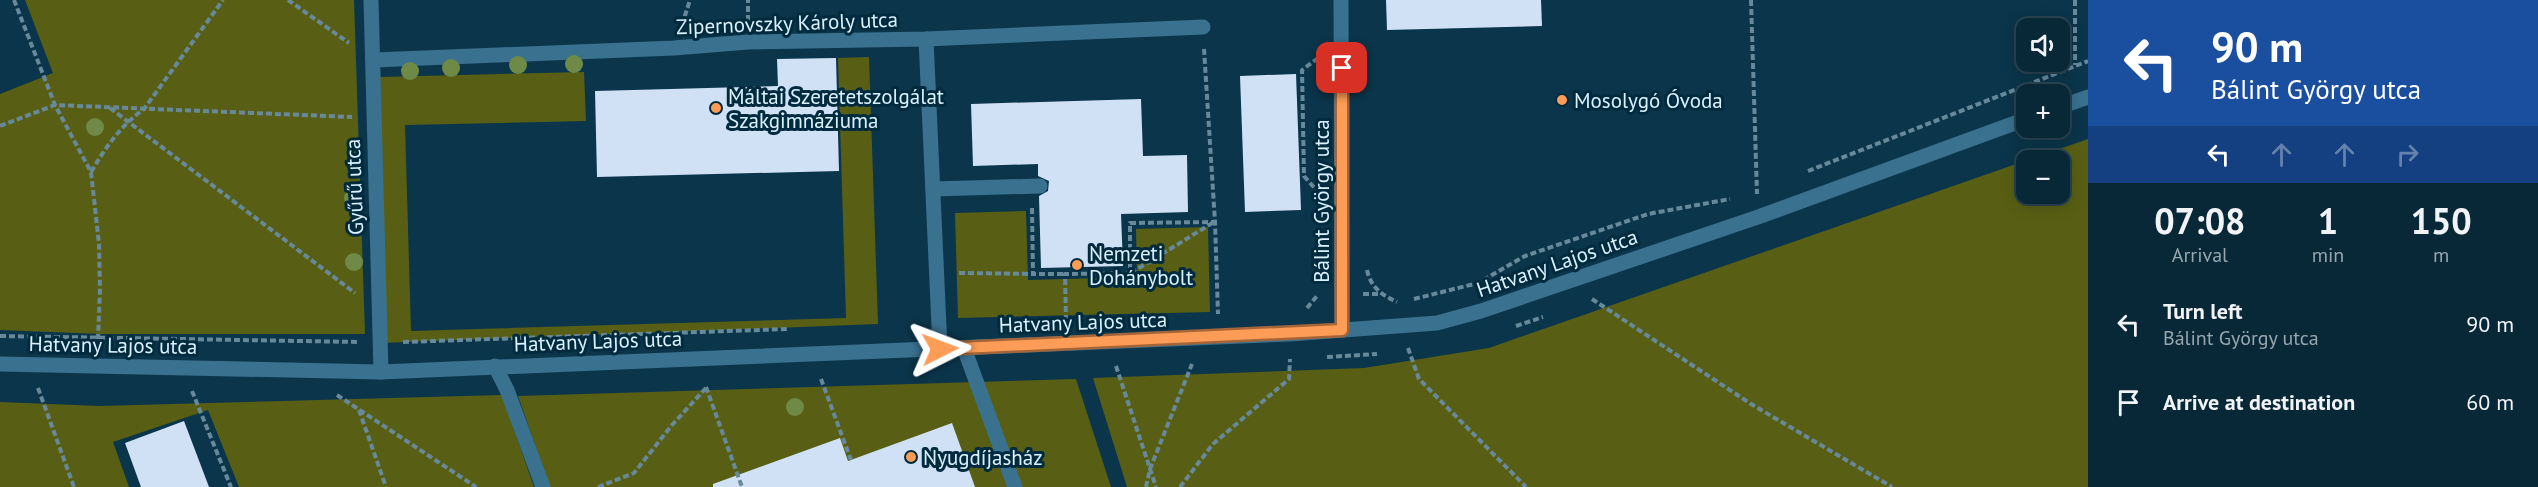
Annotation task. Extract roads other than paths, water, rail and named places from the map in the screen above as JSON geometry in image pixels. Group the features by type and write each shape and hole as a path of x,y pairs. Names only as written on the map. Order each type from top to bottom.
{"street":[{"name":"Gyűrű utca","path":"371,0 381,372"},
{"name":"Bálint György utca","path":"1341,0 1342,330"},
{"name":"Zipernovszky Károly utca","path":"374,60 665,49 748,42 926,39 1203,27"},
{"path":"926,39 940,349"},
{"path":"2070,103 2088,97"},
{"name":"Hatvany Lajos utca","path":"0,364 381,372 964,348 1342,330 1437,322 1481,311 1758,216 2016,123"},
{"path":"933,189 1036,187"},
{"path":"964,348 1015,487"},
{"path":"495,366 507,390 543,487"}],"place":[{"name":"Mosolygó Óvoda","path":"1562,100"},
{"name":"Máltai Szeretetszolgálat Szakgimnáziuma","path":"716,108"},
{"name":"Nemzeti Dohánybolt","path":"1077,265"},
{"name":"Nyugdíjasház","path":"911,457"}]}
